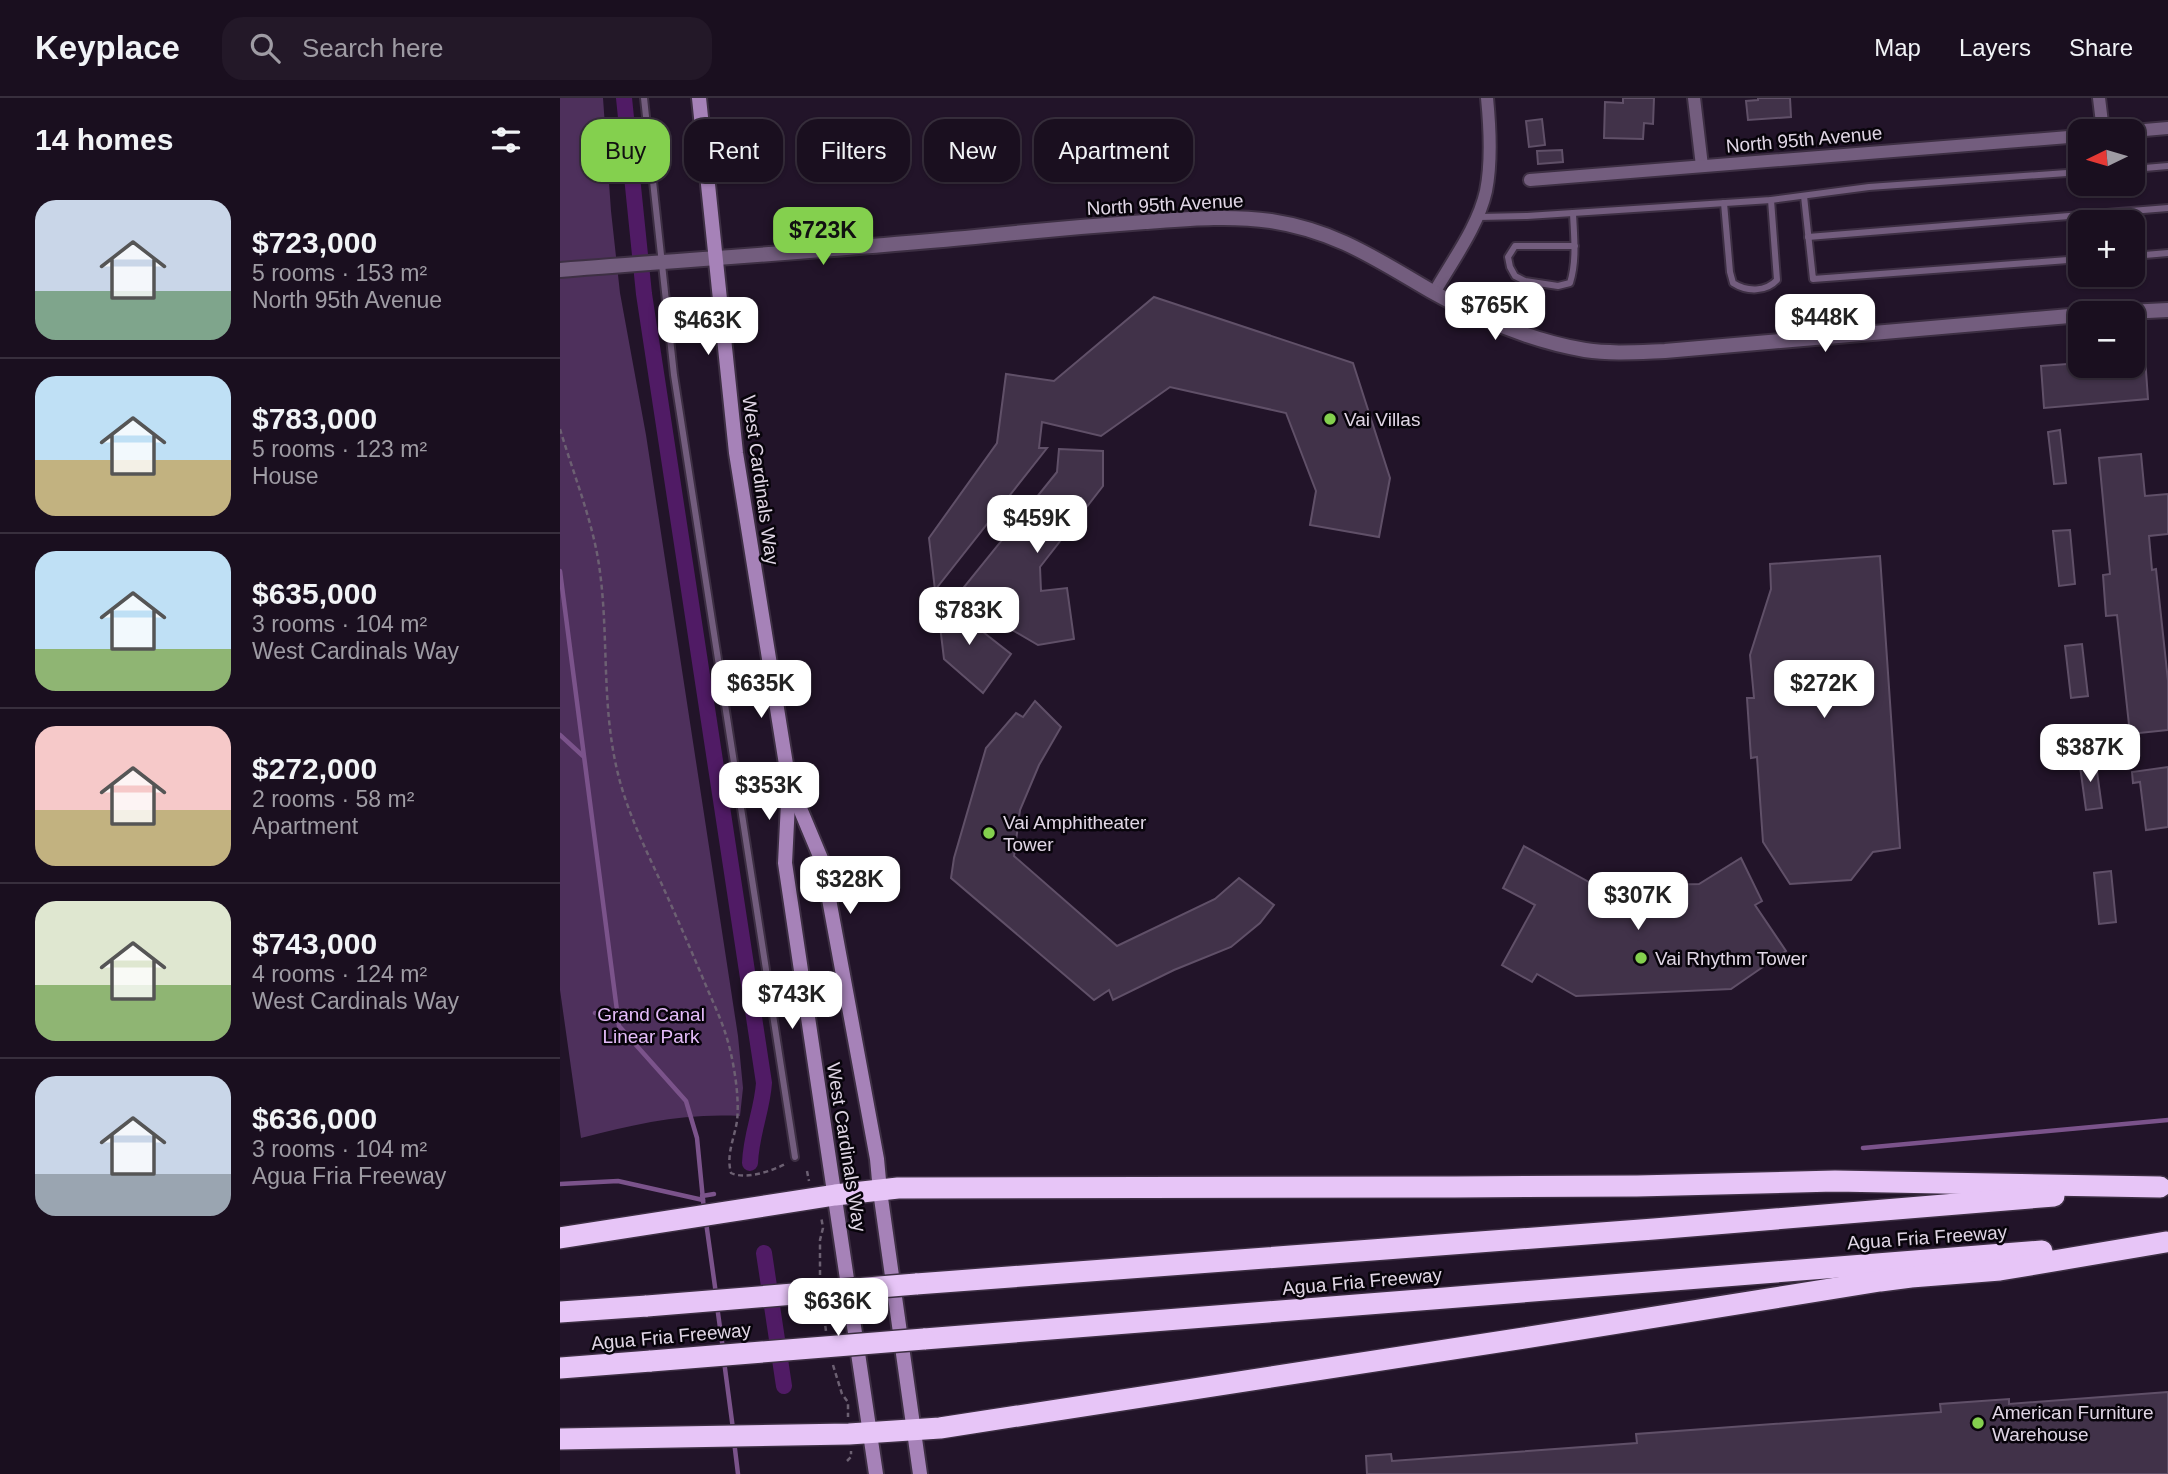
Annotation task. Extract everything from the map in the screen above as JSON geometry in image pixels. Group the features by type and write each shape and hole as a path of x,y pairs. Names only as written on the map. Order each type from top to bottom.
{"highway":[{"path":"560,1238 835,1195 898,1188 1637,1186 1835,1181 2164,1187"},
{"name":"Agua Fria Freeway","path":"560,1312 1668,1228 2164,1187"},
{"path":"560,1438 663,1438 843,1426 870,1432 967,1424 1900,1278 2000,1270 2167,1242"},
{"name":"Agua Fria Freeway","path":"560,1368 2167,1242"}],"main road":[{"name":"West Cardinals Way","path":"699,98 743,506 789,783 785,863 876,1474"},
{"name":"West Cardinals Way","path":"789,783 822,861 877,1159 920,1474"}],"street":[{"path":"1434,293 1477,217 1486,191 1490,126 1487,98"},
{"path":"1694,98 1702,166"},
{"path":"2099,98 2102,119"},
{"path":"2146,130 2168,128"},
{"name":"North 95th Avenue","path":"1530,180 2068,137"},
{"name":"North 95th Avenue","path":"560,270 1100,225 1231,217 1273,221 1313,230 1340,240 1434,293 1506,327 1535,338 1586,350 1665,351 2068,316"},
{"path":"2145,311 2168,310"}],"lane":[{"path":"644,98 659,262 674,375 795,1157"},
{"path":"2146,168 2168,166"},
{"path":"1477,217 1771,200 1869,187 2068,174"},
{"path":"1804,196 1813,279 2068,261"},
{"path":"1724,203 1733,283 1756,290 1773,285 1777,281 1771,200"},
{"path":"1808,237 2168,208"},
{"path":"1573,213 1575,246 1574,269 1570,282 1558,286 1525,281 1515,276 1510,267 1508,257 1515,246 1575,246"},
{"path":"2145,255 2168,253"}],"path":[{"path":"560,429 595,541 600,570 610,737 619,780 637,830 725,1032 733,1068 737,1109 737,1122 727,1160 731,1172 739,1176 765,1171"},
{"path":"815,1211 821,1215 823,1228 820,1240 820,1285"},
{"path":"822,1298 827,1336"},
{"path":"833,1364 842,1394 848,1402 843,1426"}],"green space":[{"name":"Grand Canal Linear Park","path":"560,98 603,98 604,119 581,119 581,182 609,182 620,293 646,435 738,1036 743,1088 740,1116 699,1116 660,1121 581,1138 560,990"}],"building":[{"path":"1623,98 1654,98 1653,124 1644,123 1643,139 1604,138 1605,102 1623,103"},
{"path":"1758,98 1790,98 1791,117 1748,120 1746,101"},
{"path":"1542,119 1545,145 1529,147 1526,121"},
{"path":"1562,150 1563,162 1538,164 1537,151"},
{"name":"Vai Villas","path":"1154,297 1353,363 1390,478 1379,537 1310,525 1316,491 1286,413 1170,387 1101,436 1042,422 1039,448 1047,448 935,590 929,538 997,443 1006,374 1054,381"},
{"path":"2145,357 2148,399 2044,408 2041,366 2068,364 2068,378 2145,378"},
{"path":"2060,430 2066,483 2054,484 2048,432"},
{"path":"1059,449 1103,451 1103,486 1040,567 1041,591 1067,588 1074,639 1038,645 956,597 1057,472"},
{"path":"2141,454 2145,496 2168,494 2168,534 2149,536 2152,570 2156,569 2168,681 2168,730 2130,734 2117,615 2106,616 2103,575 2110,574 2099,458"},
{"path":"2070,530 2075,584 2059,586 2053,531"},
{"path":"1880,556 1900,848 1873,852 1851,880 1790,884 1763,842 1757,757 1751,758 1747,698 1754,698 1750,655 1771,589 1770,564"},
{"path":"936,592 1011,654 983,693 944,659"},
{"path":"2082,644 2088,696 2071,698 2065,646"},
{"name":"Vai Amphitheater Tower","path":"1035,701 1061,727 1039,765 1020,810 1014,856 1117,946 1215,899 1239,878 1274,905 1260,923 1231,947 1174,970 1113,1000 1109,990 1094,1000 951,878 954,858 986,748 1016,713 1023,717"},
{"path":"2095,757 2102,808 2086,810 2079,759"},
{"path":"2168,767 2168,827 2146,830 2140,782 2133,783 2132,772"},
{"path":"1524,846 1598,887 1699,884 1741,858 1762,901 1755,905 1786,951 1731,989 1576,996 1537,974 1532,982 1502,965 1535,905 1503,888"},
{"path":"2111,871 2116,922 2099,924 2094,873"},
{"name":"American Furniture Warehouse","path":"2168,1392 2168,1474 1367,1474 1366,1456 1391,1454 1392,1461 1637,1443 1636,1434 1941,1412 1940,1404 2009,1399 2009,1404"}],"waterway":[{"path":"624,98 644,294 764,1083 750,1163"},
{"path":"560,571 619,1026 686,1101 697,1138 704,1210"},
{"path":"560,735 583,756"},
{"path":"595,1013 617,1022"},
{"path":"1863,1148 2168,1120"},
{"path":"560,1184 618,1181 703,1200"},
{"path":"702,1196 714,1194"},
{"path":"706,1222 716,1294"},
{"path":"764,1253 784,1386"},
{"path":"717,1306 723,1349"},
{"path":"724,1361 733,1429"},
{"path":"734,1441 738,1474"}],"place":[{"name":"Vai Villas","path":"1330,419"},
{"name":"Vai Amphitheater Tower","path":"989,833"},
{"name":"Vai Rhythm Tower","path":"1641,958"},
{"name":"American Furniture Warehouse","path":"1978,1423"}]}
